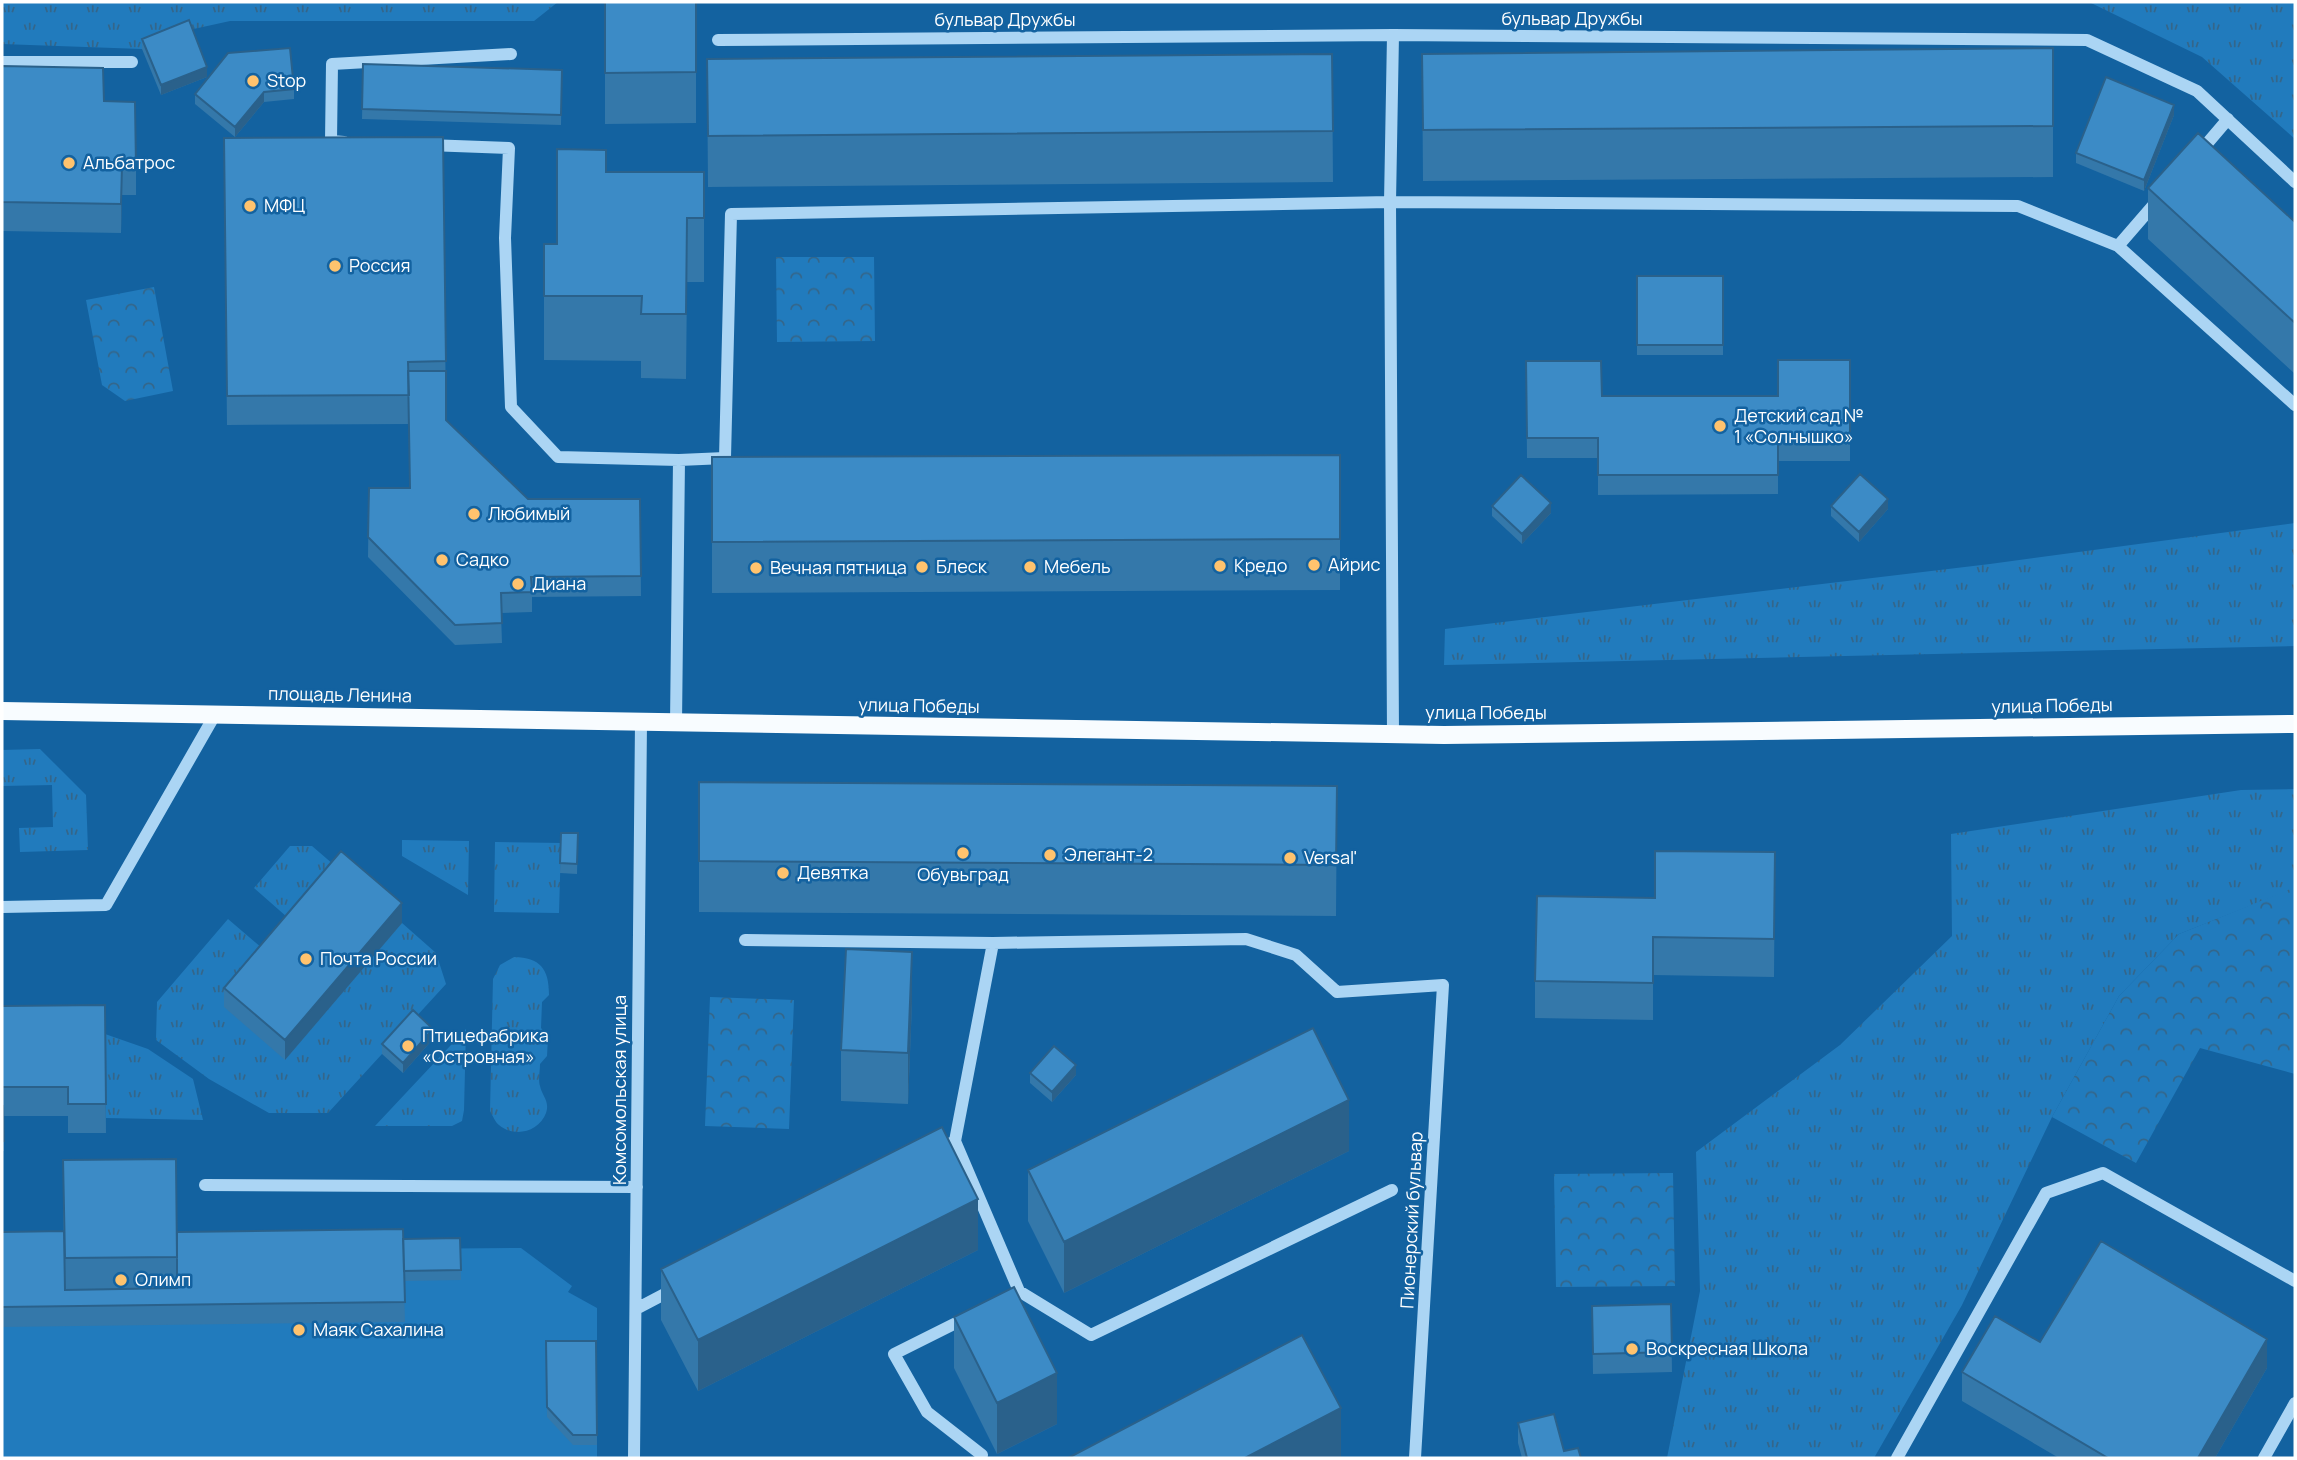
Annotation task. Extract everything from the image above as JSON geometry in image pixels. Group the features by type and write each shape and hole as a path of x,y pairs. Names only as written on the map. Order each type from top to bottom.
{"main road":[{"name":"площадь Ленина","path":"2,711 676,723"},
{"name":"улица Победы","path":"676,723 1393,734 2295,724"}],"street":[{"name":"бульвар Дружбы","path":"718,40 1393,35 2087,40 2197,91 2295,181"},
{"path":"1393,35 1390,202 1393,734"},
{"path":"358,142 331,141 332,64 510,54"},
{"path":"2,62 132,62"},
{"path":"2191,162 2228,119"},
{"path":"413,144 509,148 505,238 511,407 558,457 679,460 725,458 731,214 1390,202 2018,206 2118,246 2295,405"},
{"path":"2118,246 2164,193"},
{"path":"676,723 679,460"},
{"path":"2,907 106,905 216,713"},
{"name":"Комсомольская улица","path":"635,1458 641,722"},
{"name":"Пионерский бульвар","path":"993,943 1246,939 1296,956 1337,992 1443,985 1415,1458"},
{"path":"745,940 993,943 955,1141 1019,1291 1091,1335 1392,1190"},
{"path":"918,1160 955,1141"},
{"path":"1897,1458 2046,1193 2103,1173 2295,1282"},
{"path":"205,1185 637,1186"},
{"path":"636,1309 685,1283"},
{"path":"982,1455 927,1412 894,1354 1019,1291"},
{"path":"2264,1458 2295,1403"}],"green space":[{"path":"2,2 558,2 534,21 230,21 189,30 142,49 2,44"},
{"path":"2089,2 2295,2 2295,139 2202,57"},
{"path":"776,257 874,257 875,341 777,342"},
{"path":"154,287 173,391 125,401 102,385 86,300"},
{"path":"2295,523 2295,646 1444,665 1445,629 1990,564"},
{"path":"40,749 86,795 88,850 20,852 19,828 53,827 52,785 2,786 2,750"},
{"path":"2295,789 2295,888 2179,934 2119,996 2052,1117 1962,1305 1874,1458 1667,1458 1700,1291 1696,1152 1840,1045 1952,936 1951,834 2241,790"},
{"path":"402,840 469,841 468,895 402,856"},
{"path":"495,842 561,843 559,913 494,912"},
{"path":"290,846 312,846 341,871 295,924 254,888"},
{"path":"2293,888 2295,1074 2200,1048 2136,1163 2052,1117 2119,996 2179,934"},
{"path":"228,919 269,954 402,923 436,953 446,984 328,1113 269,1113 209,1079 156,1040 157,1002"},
{"path":"514,957 536,962 541,966 549,986 549,995 542,1002 541,1028 548,1037 547,1056 540,1064 539,1078 547,1109 538,1125 519,1132 499,1125 490,1111 493,979 500,965"},
{"path":"710,997 794,1000 789,1129 705,1126"},
{"path":"466,1029 462,1121 452,1126 375,1126"},
{"path":"105,1034 148,1049 193,1079 203,1120 106,1118"},
{"path":"1673,1173 1675,1286 1556,1287 1554,1174"},
{"name":"Маяк Сахалина","path":"176,1210 177,1251 521,1248 572,1286 568,1292 597,1308 597,1458 2,1458 2,1251 64,1251 63,1211"}],"building":[{"path":"605,2 696,2 696,72 605,73"},
{"path":"189,20 207,67 161,85 142,39"},
{"name":"Stop","path":"290,48 294,89 264,92 235,127 195,94 228,53"},
{"path":"2053,48 2053,126 1423,130 1422,54"},
{"path":"1332,54 1333,131 708,136 707,59"},
{"path":"363,64 562,70 561,115 362,109"},
{"name":"Альбатрос","path":"2,66 103,68 104,101 135,102 136,166 122,166 121,204 2,202"},
{"path":"2106,77 2174,105 2144,180 2076,153"},
{"path":"2198,133 2295,222 2295,323 2148,188"},
{"name":"Россия","path":"443,137 446,361 408,362 409,395 227,396 224,138"},
{"path":"557,149 606,150 606,172 704,172 704,218 687,218 686,314 641,314 642,296 544,296 544,244 557,244"},
{"path":"1637,276 1723,276 1723,345 1637,345"},
{"path":"1778,360 1850,360 1850,441 1778,441 1778,475 1598,475 1598,438 1527,438 1526,361 1601,361 1602,396 1778,396"},
{"path":"408,371 446,371 446,420 528,499 640,499 641,576 531,577 532,592 501,593 502,623 455,625 368,537 369,488 410,488"},
{"path":"1340,455 1340,539 712,542 712,457"},
{"path":"1860,474 1888,499 1859,532 1831,506"},
{"path":"1521,475 1551,503 1522,534 1492,506"},
{"path":"699,782 1337,786 1336,865 699,861"},
{"path":"561,833 578,833 577,864 560,863"},
{"path":"341,851 402,903 285,1040 224,988"},
{"path":"1655,851 1775,852 1774,939 1653,937 1653,983 1535,981 1537,896 1655,898"},
{"path":"846,949 912,952 908,1053 841,1050"},
{"path":"105,1005 106,1104 68,1104 68,1087 2,1087 2,1006"},
{"name":"Птицефабрика «Островная»","path":"413,1010 433,1029 403,1063 382,1044"},
{"path":"1313,1028 1349,1100 1064,1242 1028,1170"},
{"path":"1054,1046 1076,1065 1052,1092 1030,1073"},
{"path":"3,1106 4,1141 2,1141"},
{"path":"942,1127 978,1199 698,1340 661,1269"},
{"path":"176,1159 177,1257 65,1258 63,1160"},
{"path":"403,1229 405,1302 2,1307 2,1232 64,1231 65,1290 177,1288 177,1232"},
{"path":"460,1238 461,1270 404,1271 403,1239"},
{"path":"2101,1241 2267,1339 2198,1458 2108,1458 1962,1372 1995,1316 2040,1342"},
{"path":"1014,1287 1057,1373 997,1403 954,1317"},
{"path":"1671,1304 1672,1352 1593,1354 1592,1306"},
{"path":"1302,1335 1341,1408 1245,1458 1068,1458"},
{"path":"546,1341 596,1341 597,1435 573,1435 547,1407"},
{"path":"1554,1414 1564,1451 1578,1448 1581,1458 1527,1458 1518,1423"}],"place":[{"name":"Stop","path":"253,81"},
{"name":"Альбатрос","path":"69,163"},
{"name":"МФЦ","path":"250,206"},
{"name":"Россия","path":"335,266"},
{"name":"Детский сад № 1 «Солнышко»","path":"1720,426"},
{"name":"Любимый","path":"474,514"},
{"name":"Садко","path":"442,560"},
{"name":"Айрис","path":"1314,565"},
{"name":"Кредо","path":"1220,566"},
{"name":"Блеск","path":"922,567"},
{"name":"Мебель","path":"1030,567"},
{"name":"Вечная пятница","path":"756,568"},
{"name":"Диана","path":"518,584"},
{"name":"Обувьград","path":"963,853"},
{"name":"Элегант-2","path":"1050,855"},
{"name":"Versal'","path":"1290,858"},
{"name":"Девятка","path":"783,873"},
{"name":"Почта России","path":"306,959"},
{"name":"Птицефабрика «Островная»","path":"408,1046"},
{"name":"Олимп","path":"121,1280"},
{"name":"Маяк Сахалина","path":"299,1330"},
{"name":"Воскресная Школа","path":"1632,1349"}]}
